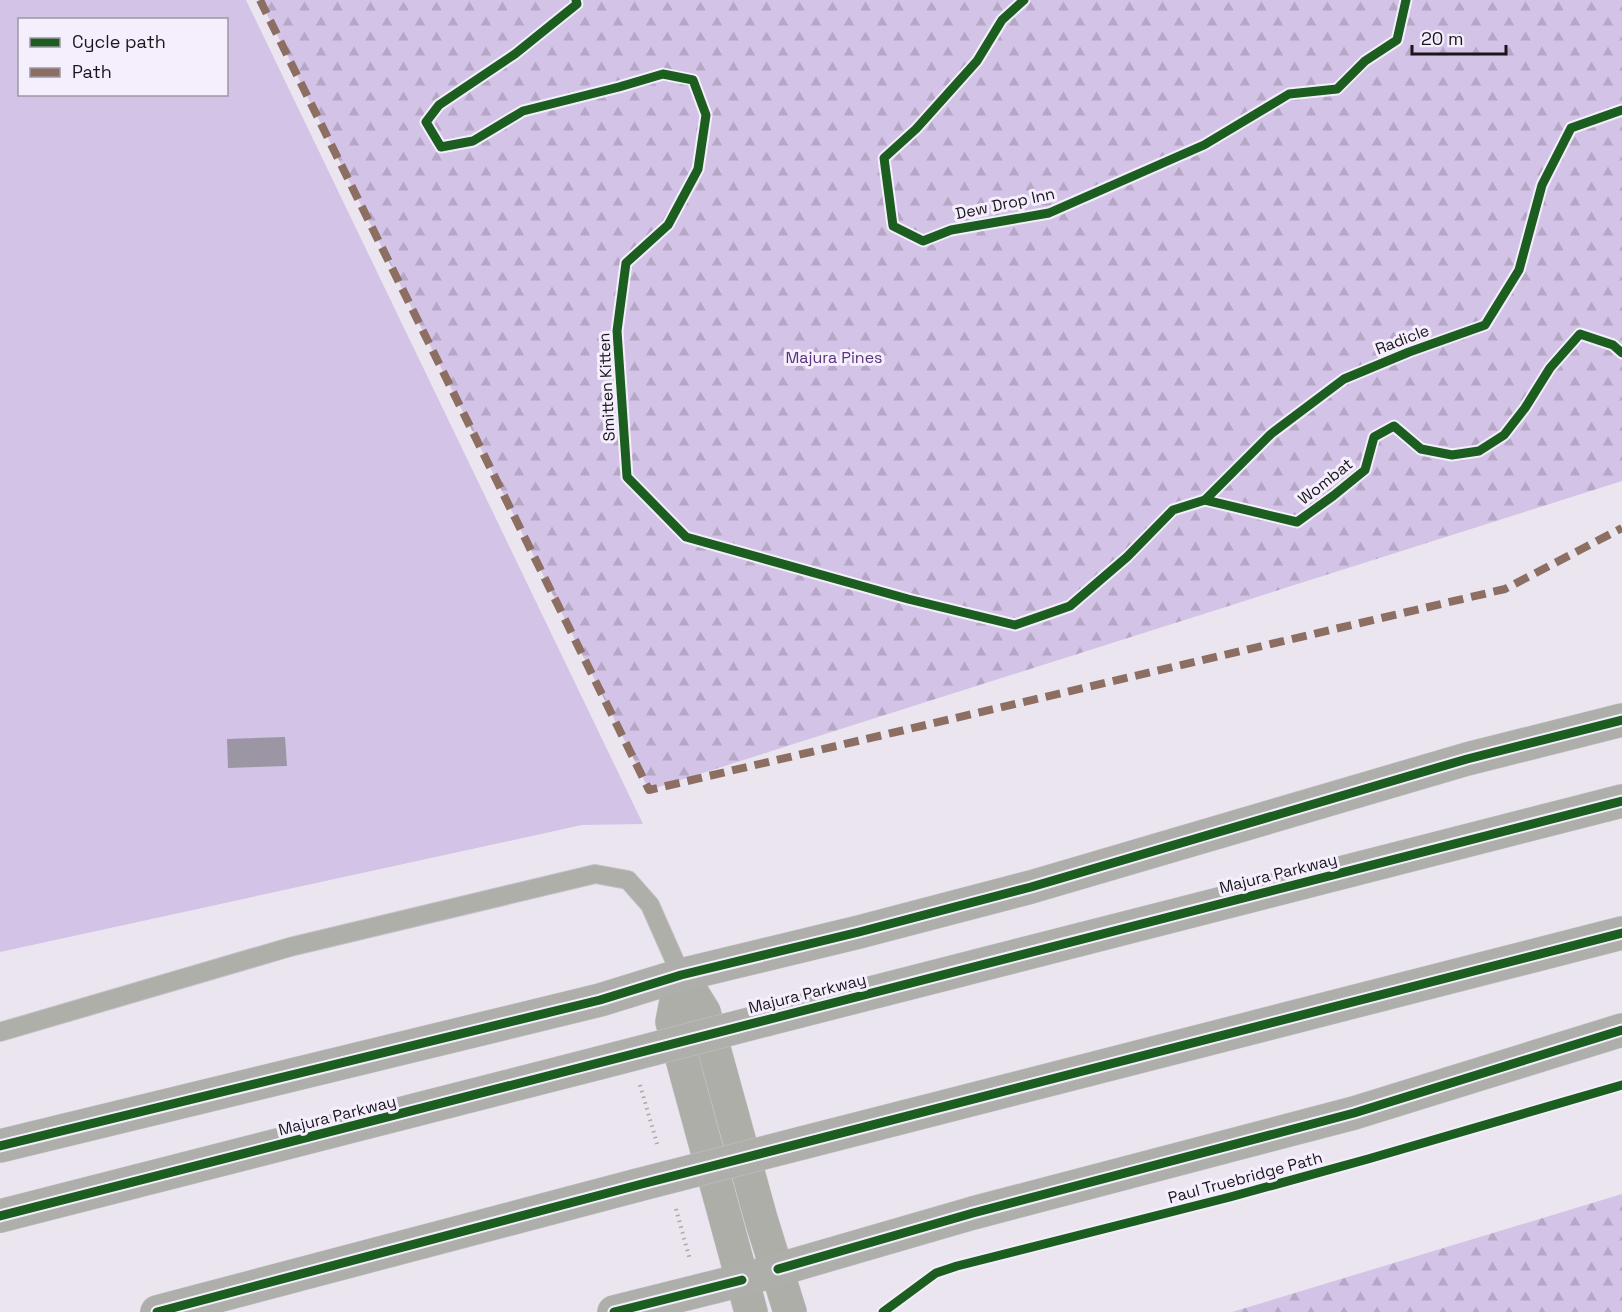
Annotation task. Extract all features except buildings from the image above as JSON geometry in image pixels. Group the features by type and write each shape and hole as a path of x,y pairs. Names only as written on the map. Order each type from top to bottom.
{"highway":[{"path":"0,1146 600,1000 681,975 1020,890 1467,759 1622,720"},
{"name":"Majura Parkway","path":"0,1216 1622,801"},
{"path":"158,1312 639,1185 1622,933"},
{"path":"614,1312 742,1280 973,1213 1354,1113 1622,1030"}],"main road":[{"path":"681,975 704,1012 761,1220 790,1312"},
{"path":"681,975 672,1022 751,1312"}],"lane":[{"path":"0,1032 291,946 595,874 628,880 650,905 681,975"}],"path":[{"path":"638,1081 658,1147"},
{"path":"674,1203 693,1269"}],"green space":[{"path":"0,0 246,0 643,824 582,825 0,952"},
{"name":"Majura Pines","path":"260,0 1622,0 1622,481 649,790"},
{"path":"1622,1194 1622,1312 1232,1312"}],"marked path":[{"path":"260,0 649,790 1505,589 1622,528"}],"cycle path":[{"name":"Radicle","path":"576,0 577,4 515,54 439,105 426,122 441,147 473,141 523,111 663,74 693,80 706,115 698,169 668,225 626,263 617,331 627,477 686,537 908,599 1015,625 1070,606 1127,557 1173,510 1205,500 1271,434 1344,379 1409,352 1485,325 1519,270 1542,185 1571,128 1622,110"},
{"name":"Dew Drop Inn","path":"1024,0 1002,20 977,61 916,129 884,158 893,226 923,241 951,230 1049,213 1204,145 1289,94 1337,89 1365,61 1397,40 1406,0"},
{"name":"Wombat","path":"1205,500 1297,522 1365,470 1374,437 1394,426 1421,449 1452,455 1479,451 1504,435 1525,408 1550,368 1580,334 1613,345 1622,353"},
{"path":"0,1146 600,1000 681,975 1031,887 1467,759 1622,720"},
{"path":"0,1216 1622,801"},
{"path":"157,1312 638,1185 1622,933"},
{"path":"778,1269 973,1213 1354,1113 1622,1030"},
{"name":"Paul Truebridge Path","path":"883,1312 936,1273 957,1266 1230,1197 1622,1085"},
{"path":"614,1312 742,1280"}]}
